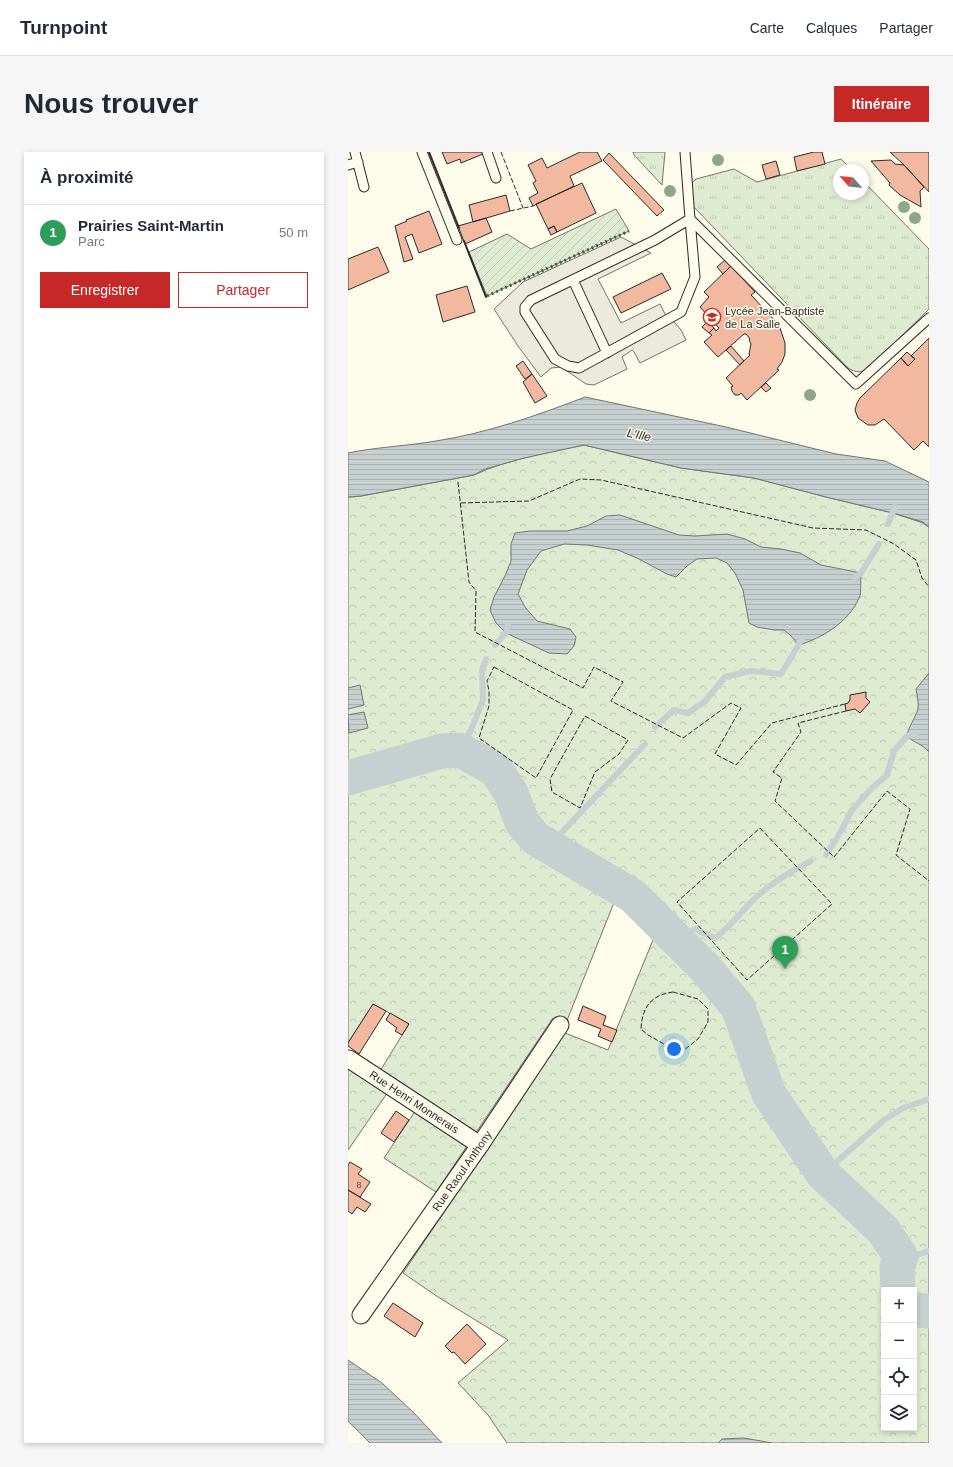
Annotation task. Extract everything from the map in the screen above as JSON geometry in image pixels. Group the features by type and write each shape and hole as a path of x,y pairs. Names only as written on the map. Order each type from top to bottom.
{"street":[{"name":"Rue Raoul Anthony","path":"361,1316 480,1145 560,1026"},
{"name":"Rue Henri Monnerais","path":"349,1059 480,1145"}],"lane":[{"path":"355,152 364,187"},
{"path":"422,152 457,240"},
{"path":"487,152 496,178"},
{"path":"685,152 695,277 681,312 579,368 568,366 555,359 525,312 526,307 531,300 655,240 690,219"},
{"path":"348,164 358,162"},
{"path":"690,219 856,384 929,318"},
{"path":"574,280 607,353"}],"green space":[{"path":"633,152 665,152 662,185 634,155"},
{"path":"841,159 846,164 833,164 833,200 869,200 869,187 929,249 929,309 869,368 864,371 859,372 848,368 692,205 691,184 696,179 734,169 757,182"},
{"path":"616,209 629,231 487,296 469,252 507,234 531,249"},
{"path":"584,445 681,468 754,478 893,513 923,523 929,527 929,1443 507,1443 488,1415 458,1383 508,1340 438,1297 403,1273 565,1033 608,1050 655,935 615,900 566,1023 553,1018 436,1192 384,1158 422,1101 380,1071 409,1024 373,1004 348,1043 348,497 361,496 474,475 487,469 542,454"},
{"path":"348,1060 390,1089 348,1150"}],"shaded area":[{"path":"621,237 651,253 598,279 621,323 660,304 665,314 668,315 681,330 686,340 640,363 632,350 622,357 627,369 594,385 586,384 561,367 551,368 541,377 518,346 494,309 523,282"}],"water":[{"name":"L'Ille","path":"585,397 726,427 836,454 885,461 929,482 929,527 923,522 893,513 754,478 681,468 584,445 524,458 485,469 474,475 361,496 348,497 348,453 455,438 493,429"},
{"path":"620,515 679,535 695,536 727,534 745,539 761,547 800,553 821,565 861,573 860,596 854,607 842,622 817,638 799,645 784,630 757,627 749,623 743,590 735,573 727,563 716,558 697,559 676,577 618,550 587,545 564,544 541,551 527,570 518,594 525,607 537,621 570,629 576,637 574,646 567,654 549,653 506,633 496,623 490,610 494,597 511,561 511,544 515,533 530,531 567,531 587,526 606,516"},
{"path":"929,673 929,752 907,736 918,709 916,689"},
{"path":"360,685 364,705 348,709 348,688"},
{"path":"364,712 368,728 349,733 348,715"},
{"path":"348,1360 382,1383 414,1413 442,1443 370,1443 348,1421"},
{"path":"744,1438 772,1443 718,1443 722,1439"}],"building":[{"path":"442,152 482,152 483,154 461,163 460,159 447,164"},
{"path":"580,152 597,152 602,161 570,176 574,186 533,206 529,198 538,193 533,183 536,181 528,165 542,158 547,168"},
{"path":"814,152 822,152 825,164 797,171 794,157"},
{"path":"890,152 929,152 929,192 904,165"},
{"path":"609,153 664,210 657,216 603,160"},
{"path":"891,160 895,164 904,165 924,187 920,191 921,207 900,195 889,185 890,183 871,161"},
{"path":"776,161 780,175 766,179 762,165"},
{"path":"582,183 596,213 557,232 554,226 548,229 536,204"},
{"path":"506,195 510,211 473,222 469,205"},
{"path":"429,211 442,244 419,253 412,234 405,237 413,259 404,262 395,226"},
{"path":"486,218 492,232 465,244 458,226"},
{"path":"554,226 557,232 551,235 548,229"},
{"path":"378,247 389,272 348,290 348,259"},
{"path":"725,260 731,266 723,274 717,267"},
{"path":"731,266 755,292 751,295 779,325 785,343 785,354 777,369 779,370 747,400 741,393 739,395 735,395 731,387 733,386 726,378 750,355 750,339 746,334 744,334 718,357 704,342 712,335 709,333 714,328 716,331 719,328 700,307 709,297 704,292"},
{"path":"662,273 671,289 621,313 613,297"},
{"path":"467,286 475,312 443,322 436,295"},
{"path":"707,322 714,328 709,333 702,327"},
{"path":"929,338 929,447 923,441 914,450 884,419 875,425 868,425 858,418 855,410 860,398 901,358 908,366 915,359 911,356"},
{"path":"731,346 744,361 740,365 726,350"},
{"path":"907,352 915,359 908,366 901,358"},
{"path":"523,361 532,374 525,379 516,366"},
{"path":"532,374 547,396 535,403 523,382"},
{"path":"766,383 771,388 766,392 761,387"},
{"path":"866,692 866,698 870,702 860,713 855,709 846,711 845,704 850,700 850,695"},
{"path":"373,1004 386,1011 359,1054 348,1046 348,1043"},
{"path":"583,1006 606,1016 603,1025 617,1030 612,1042 598,1036 601,1029 578,1020"},
{"path":"390,1013 409,1024 402,1035 395,1031 397,1028 386,1020"},
{"path":"396,1111 409,1120 394,1142 381,1133"},
{"path":"350,1162 362,1169 358,1174 370,1182 360,1197 348,1190 348,1165"},
{"path":"348,1190 371,1204 365,1212 357,1207 352,1214 348,1211"},
{"path":"393,1303 423,1323 415,1337 384,1316"},
{"path":"467,1324 486,1344 465,1364 454,1352 452,1353 445,1346"}],"waterway":[{"path":"888,524 895,507"},
{"path":"854,578 861,573 879,544"},
{"path":"495,645 506,633 508,625"},
{"path":"655,727 674,710 688,713 705,701 725,677 751,671 781,674 802,639"},
{"path":"460,750 471,730 483,700 482,671 486,659"},
{"path":"826,855 852,810 872,788 887,775 894,751 907,736 915,734"},
{"path":"549,846 645,744"},
{"path":"348,778 442,751 460,750 496,770 511,793 522,822 535,838 633,896 706,969 738,1007 769,1094 823,1174 883,1230 901,1257 897,1267 898,1287"},
{"path":"677,940 695,929 715,938 729,926 764,890 787,874 811,861"},
{"path":"823,1174 884,1120 903,1108 929,1099"},
{"path":"901,1257 929,1251"},
{"path":"917,1310 929,1311"}],"hedge":[{"path":"487,296 629,231"}],"fence":[{"path":"501,152 523,208"},
{"path":"510,211 533,206"},
{"path":"461,503 529,501 580,479 601,480 813,528 866,530 894,544 916,560 922,578 929,587"},
{"path":"458,482 469,582 476,591 475,632 583,688 594,667 623,682 611,701 683,738 731,703 741,708 715,754 736,765 772,723 845,704"},
{"path":"494,667 573,710 536,778 479,738 489,706 487,681 494,667"},
{"path":"846,711 798,723 801,732 773,772 782,778 775,801 834,857 887,791 910,809 896,855 929,881"},
{"path":"585,716 628,740 619,754 595,772 580,808 552,792 550,779 585,716"},
{"path":"760,828 832,904 747,980 677,902 760,828"},
{"path":"673,992 698,999 708,1009 708,1022 698,1039 684,1050 671,1048 648,1035 641,1029 643,1014 649,1003 659,996 673,992"}],"wall":[{"path":"429,152 459,228"},
{"path":"464,241 486,297"}],"place":[{"name":"Lycée Jean-Baptiste de La Salle","path":"712,317"},
{"name":"Prairies Saint-Martin","path":"785,969"}]}
